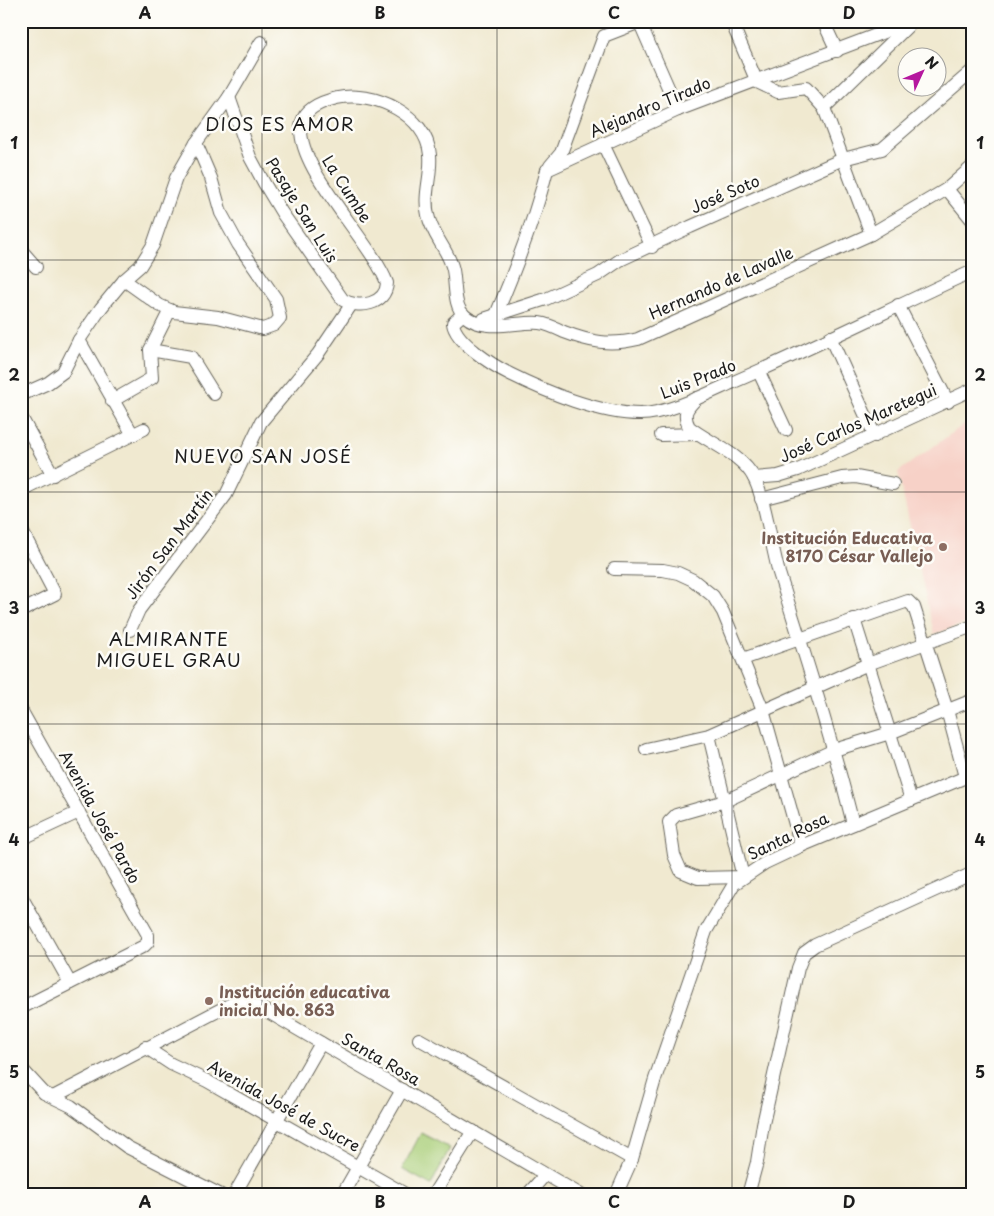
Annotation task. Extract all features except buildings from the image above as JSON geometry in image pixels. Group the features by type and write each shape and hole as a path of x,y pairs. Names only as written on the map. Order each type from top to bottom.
{"street":[{"path":"731,21 757,82 778,92 806,88 824,108 871,234"},
{"path":"823,21 837,51"},
{"name":"Alejandro Tirado","path":"546,170 678,110 757,82 913,21"},
{"name":"Alejandro Tirado","path":"824,108 913,21"},
{"path":"494,317 521,257 536,216 546,170 560,154 604,36 640,22 678,110"},
{"path":"21,395 48,383 63,372 79,340 124,280 140,266 153,245 176,178 196,143 229,97 261,42"},
{"name":"José Soto","path":"474,322 546,299 598,275 620,260 652,247 714,215 843,159 882,149 973,70"},
{"name":"La Cumbe","path":"351,304 366,305 379,300 387,290 387,283 308,160 300,136 304,118 314,107 331,99 356,96 376,100 395,108 413,122 428,144 430,161 425,194 428,215 435,234 450,260 456,298 463,314"},
{"name":"Pasaje San Luis","path":"229,97 250,157 282,213 334,290 343,300 351,304"},
{"path":"124,280 170,310 218,316 262,329 278,321 281,313 279,305 238,244 221,213 211,178 196,143"},
{"path":"602,144 652,247"},
{"name":"Hernando de Lavalle","path":"474,322 497,324 542,323 589,341 604,344 623,343 638,339 871,234 948,189 973,166"},
{"path":"948,189 973,220"},
{"path":"21,250 36,267"},
{"name":"Luis Prado","path":"463,314 453,325 472,350 494,366 521,380 607,410 641,414 657,412 759,372 973,271"},
{"name":"Jirón San Martín","path":"130,630 139,610 226,495 261,422 318,354 351,304"},
{"path":"898,305 948,402"},
{"path":"112,401 152,378 150,350 170,310"},
{"path":"463,314 474,322"},
{"path":"830,337 874,436"},
{"path":"21,490 138,432 112,401 79,340"},
{"path":"150,350 191,357 214,394"},
{"path":"759,372 786,430"},
{"name":"José Carlos Maretegui","path":"754,478 778,476 798,470 973,389"},
{"path":"696,398 686,410 685,419 689,427 738,460 754,478 770,542 834,750 853,824"},
{"path":"21,417 54,474"},
{"path":"661,435 698,434"},
{"path":"761,500 842,478 856,477 893,484"},
{"path":"21,529 55,594 21,611"},
{"path":"614,569 663,570 678,573 693,580 713,596 723,612 763,710 801,846"},
{"path":"743,659 908,601 914,608 970,777"},
{"path":"854,620 911,800"},
{"path":"646,749 709,735 868,664 973,626"},
{"path":"709,735 725,801 743,877 698,878 681,871 674,855 669,822 676,814 725,801 834,750 890,733 973,700"},
{"name":"Avenida José Pardo","path":"21,710 148,935 148,942 144,946 70,983"},
{"name":"Santa Rosa","path":"616,1195 632,1159 652,1086 706,931 727,892 743,877 765,863 853,824 970,777"},
{"path":"21,839 79,812"},
{"path":"748,1195 758,1162 763,1124 798,968 804,953 815,945 973,872"},
{"path":"21,896 70,983 21,1008"},
{"name":"Santa Rosa","path":"53,1097 145,1047 233,1003 243,1002 263,1009 581,1195"},
{"path":"419,1039 632,1159"},
{"path":"234,1195 320,1043"},
{"name":"Avenida José de Sucre","path":"145,1047 171,1064 207,1081 407,1195"},
{"path":"21,1068 44,1093 71,1106 127,1147 221,1195"},
{"path":"342,1195 402,1090"},
{"path":"433,1195 473,1131"},
{"path":"527,1195 545,1175"}],"shaded area":[{"name":"Institución Educativa 8170 César Vallejo","path":"973,418 973,621 934,634 898,472"}],"green space":[{"path":"421,1133 450,1148 431,1185 402,1169"}],"place":[{"name":"Institución Educativa 8170 César Vallejo","path":"943,547"},
{"name":"Institución educativa inicial No. 863","path":"209,1001"}],"district":[{"name":"DIOS ES AMOR","path":"280,125"},
{"name":"NUEVO SAN JOSÉ","path":"263,457"},
{"name":"ALMIRANTE MIGUEL GRAU","path":"169,650"}]}
